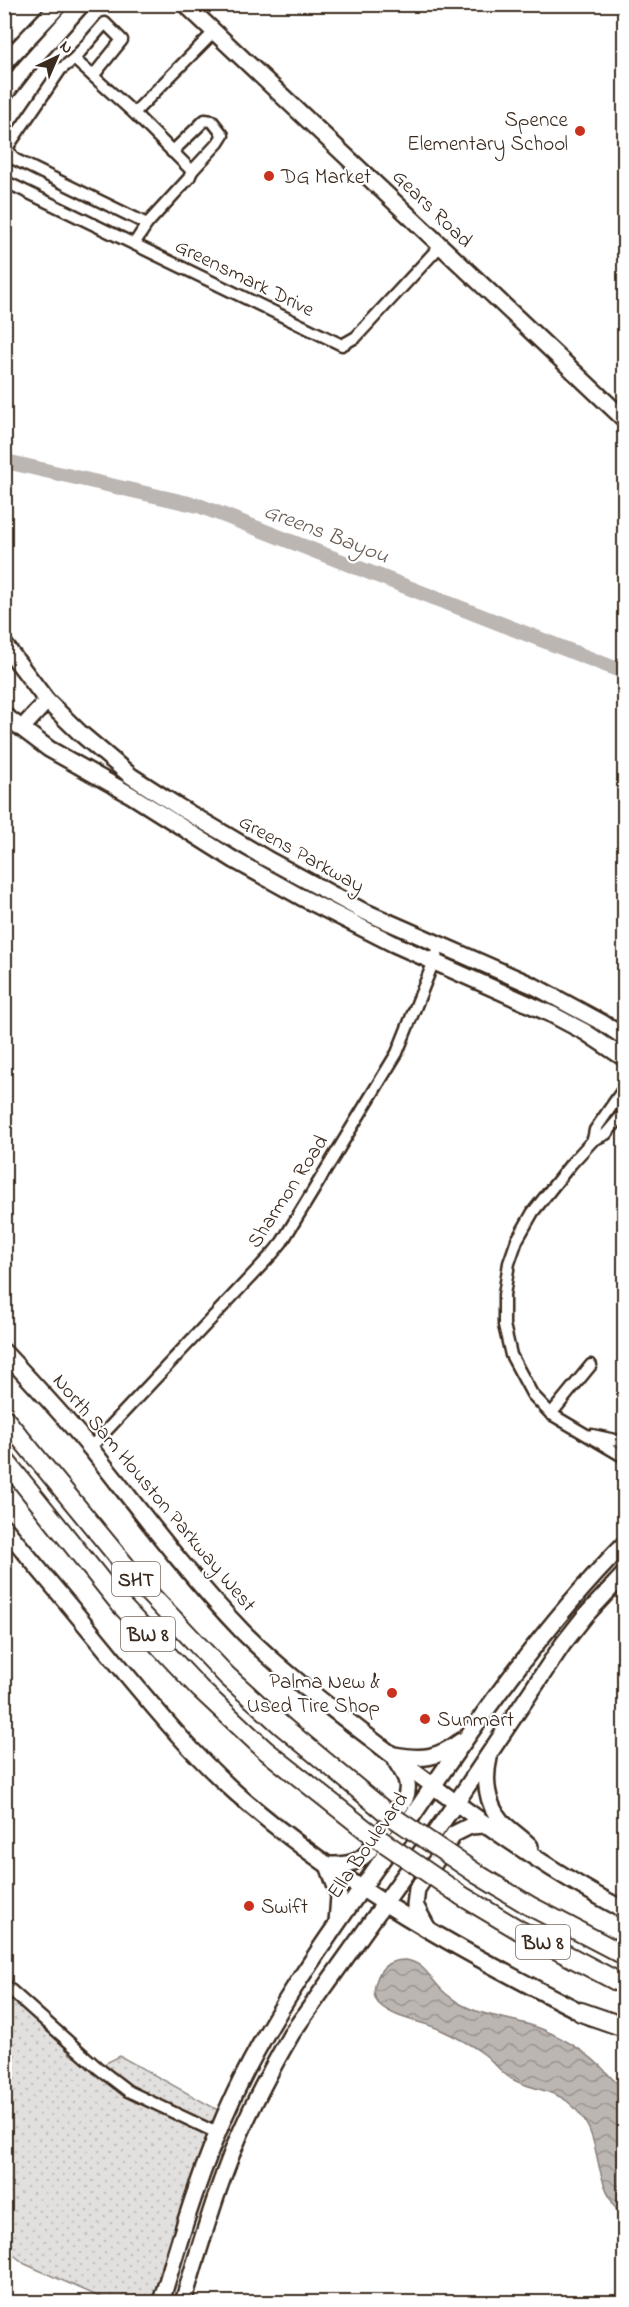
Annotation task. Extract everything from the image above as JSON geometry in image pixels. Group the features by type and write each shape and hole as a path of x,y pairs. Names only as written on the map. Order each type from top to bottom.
{"highway":[{"name":"SHT","path":"4,1418 142,1586 227,1676 282,1726 387,1812 477,1874 530,1906 624,1955"},
{"path":"4,1459 44,1507"},
{"name":"BW 8","path":"4,1465 44,1507 120,1604 158,1646 264,1749 366,1830 462,1896 519,1930 624,1985"},
{"path":"581,2012 624,2027"}],"main road":[{"path":"4,63 60,4"},
{"path":"4,95 49,39 82,4"},
{"name":"Gears Road","path":"184,4 624,419"},
{"path":"38,28 49,39"},
{"name":"Greens Parkway","path":"4,644 47,701 80,733 131,776 179,807 361,910 507,973 624,1037"},
{"path":"22,728 47,701"},
{"name":"Greens Parkway","path":"4,715 50,749 130,795 234,860 301,897 434,962 551,1014 585,1032 624,1058"},
{"path":"551,1014 558,999"},
{"name":"North Sam Houston Parkway West","path":"4,1352 90,1448 185,1569 276,1663 309,1691 486,1825 550,1868 624,1910"},
{"path":"6,1534 180,1738 235,1792 287,1835 383,1904 429,1931 624,2034"},
{"name":"Ella Boulevard","path":"161,2302 195,2192 217,2133 255,2055 309,1965 514,1671 570,1602 624,1544"},
{"path":"183,2302 215,2198 237,2141 273,2065 292,2033 456,1803 563,1644 585,1616 624,1574"},
{"path":"570,1602 585,1616"},
{"path":"514,1671 535,1686"},
{"path":"392,1755 433,1757 450,1749 465,1738 477,1724"},
{"path":"491,1751 486,1781 492,1804 501,1820 524,1839 550,1868"},
{"path":"328,1865 348,1865 360,1860 405,1799 409,1789 405,1776 392,1755"},
{"path":"429,1931 415,1905 417,1888 454,1834 470,1826 486,1825"},
{"path":"328,1865 339,1896 336,1927"},
{"path":"217,2133 237,2141"}],"street":[{"path":"93,76 122,40 111,26 105,23 74,59 61,69 7,148 14,159 147,224"},
{"path":"134,113 213,32"},
{"path":"74,59 134,113 192,171"},
{"path":"134,244 147,224 189,178 192,171 223,135 212,121 205,120 172,152"},
{"name":"Greensmark Drive","path":"4,181 342,345 356,337 441,245"},
{"name":"Sharmon Road","path":"90,1448 273,1253 397,1053 440,946"},
{"path":"593,1140 596,1130 624,1088"},
{"path":"624,1113 606,1134 593,1140 533,1212 517,1240 509,1263 504,1295 504,1324 511,1355 532,1394 551,1414 624,1457"},
{"path":"551,1414 591,1365"},
{"path":"585,1433 624,1442"},
{"path":"4,1984 98,2068 128,2091 217,2133"}],"shaded area":[{"path":"4,1992 33,2013 71,2055 96,2068 120,2056 218,2110 189,2188 153,2302 111,2302 25,2264 5,2248"}],"water":[{"path":"406,1960 418,1964 438,1986 468,2008 533,2026 572,2045 592,2059 624,2089 624,2223 602,2179 591,2133 578,2112 567,2101 512,2079 480,2051 458,2038 401,2017 379,2004 376,2000 375,1989 384,1967 390,1963"}],"waterway":[{"name":"Greens Bayou","path":"4,461 200,506 624,672"}],"place":[{"name":"Spence Elementary School","path":"580,131"},
{"name":"DG Market","path":"269,176"},
{"name":"Palma New & Used Tire Shop","path":"392,1693"},
{"name":"Sunmart","path":"425,1719"},
{"name":"Swift","path":"249,1906"}]}
